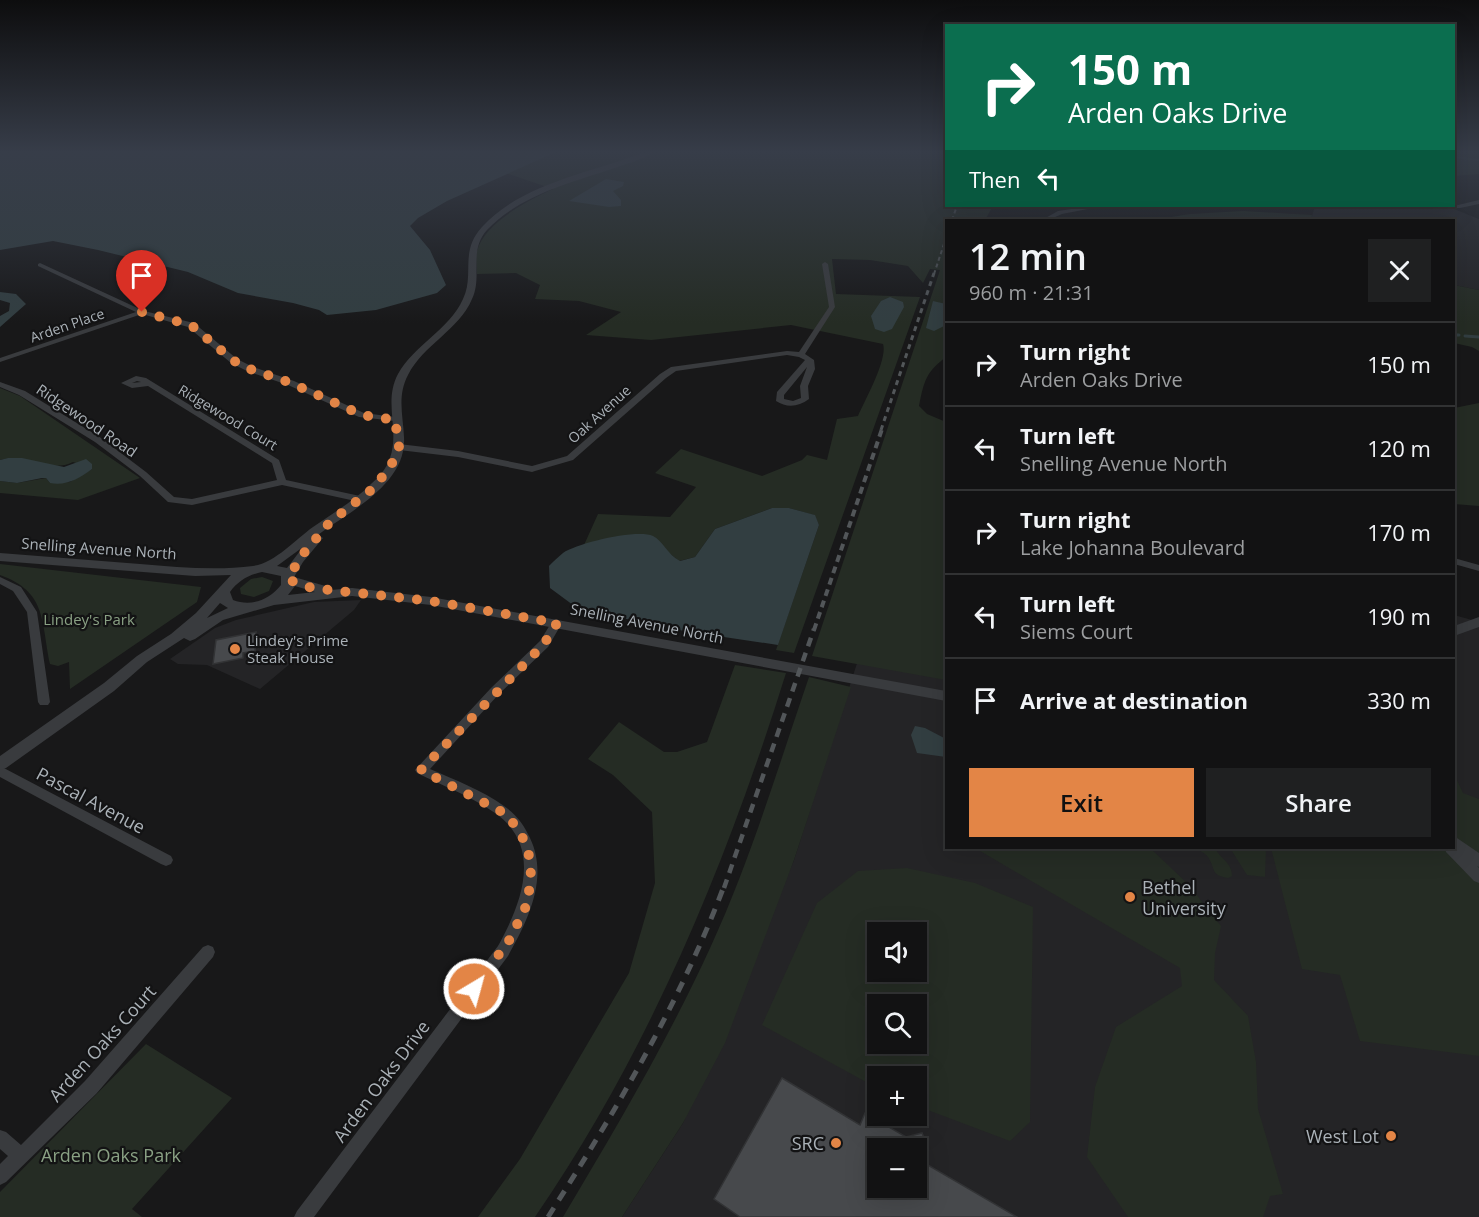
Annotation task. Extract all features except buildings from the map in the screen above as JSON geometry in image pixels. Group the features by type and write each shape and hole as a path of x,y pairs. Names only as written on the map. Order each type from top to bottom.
{"street":[{"path":"0,764 109,687 142,659 176,637 201,616 233,579 289,555 306,537 360,499 390,468 399,447 395,420 396,396 404,374 469,298 471,249 486,228 510,209"},
{"path":"1047,219 1060,212 1081,209"},
{"path":"810,360 801,355 832,307 825,264"},
{"path":"40,265 142,312 191,325 234,361 250,369 291,383 362,415 395,420"},
{"name":"Arden Place","path":"0,360 142,312"},
{"name":"Oak Avenue","path":"399,447 458,454 532,469 544,468 570,458 663,376 674,369 787,354 801,355"},
{"path":"810,360 811,369 804,386 805,399 794,404 780,401 780,394 791,385 801,366 810,360"},
{"name":"Ridgewood Road","path":"0,384 22,393 98,440 144,474 171,500 192,502 282,482 360,499"},
{"name":"Ridgewood Court","path":"147,384 276,462 282,482"},
{"path":"272,601 284,593 298,560 330,522"},
{"name":"Snelling Avenue North","path":"0,557 195,572 280,570 289,579 312,588 341,593"},
{"path":"1455,561 1479,568"},
{"name":"Snelling Avenue North","path":"195,572 211,576 224,590 227,603 243,608"},
{"path":"0,580 17,589 32,612 44,702"},
{"name":"Snelling Avenue North","path":"109,687 218,617 243,608 272,601 341,593 371,593 557,623 945,696"},
{"path":"1455,631 1479,622"},
{"name":"Arden Oaks Drive","path":"303,1217 503,951 528,902 531,870 528,850 520,832 506,814 421,770 544,644 557,623"},
{"name":"Pascal Avenue","path":"0,771 166,860"},
{"path":"1455,843 1479,861"},
{"path":"1452,849 1479,877"},
{"name":"Arden Oaks Court","path":"21,1156 91,1087 208,952"},
{"path":"0,1138 21,1156 0,1176"}],"shaded area":[{"path":"0,209 434,209 410,226 430,250 446,285 437,293 376,310 327,315 319,310 293,303 238,293 188,272 53,241 0,250"},
{"path":"1314,209 1444,209 1454,209 1479,219 1479,290 1455,285 1455,219 1311,219"},
{"path":"0,292 16,294 26,304 0,327 0,316 9,311 10,303 0,300"},
{"path":"890,297 903,302 904,307 892,329 884,332 875,329 871,316 881,301"},
{"path":"933,301 945,304 945,326 934,331 926,328"},
{"path":"22,458 64,467 86,459 92,464 92,469 67,483 50,483 46,478 17,483 0,481 0,460"},
{"path":"772,508 789,508 815,515 819,525 778,645 684,631 598,613 573,605 550,588 549,566 563,553 581,545 607,538 645,534 656,538 680,561 695,557 715,529"},
{"name":"Bethel University","path":"899,532 945,542 945,849 1455,849 1455,615 1479,622 1479,1217 622,1217 683,1123 794,860"},
{"path":"361,600 354,610 260,689 207,665 178,664 170,659 215,628 236,620 314,602"},
{"path":"915,726 925,728 945,738 945,757 917,753 911,735"}],"green space":[{"path":"517,209 991,209 986,219 945,219 945,358 934,367 927,378 919,406 927,414 945,422 945,680 812,656 940,270 930,269 923,283 908,266 870,260 832,259 836,294 920,297 794,653 776,650 819,525 814,515 789,508 772,508 715,529 695,557 679,561 647,535 584,545 598,514 670,517 696,487 655,473 681,449 762,476 802,460 807,455 827,460 837,419 858,416 879,369 884,351 883,344 791,325 651,340 586,335 621,312 579,301 535,299 540,285 516,273 477,274 477,251 481,241 488,231"},
{"path":"1243,211 1312,215 1311,219 1159,219 1190,214"},
{"path":"1455,285 1479,290 1479,351 1455,343"},
{"path":"0,388 20,396 140,478 78,500 0,493 0,481 17,483 46,478 50,483 70,482 92,469 73,462 55,466 19,459 0,460"},
{"path":"1479,403 1479,506 1455,504 1455,408"},
{"name":"Lindey's Park","path":"0,564 201,587 197,602 70,689 69,662 58,666 50,664 43,621 34,599 15,582 0,575"},
{"path":"262,577 273,581 269,591 254,597 241,594 240,588 251,579"},
{"path":"735,665 786,673 738,816 681,955 614,1089 576,1154 535,1217 478,1217 520,1159 629,973 655,883 652,812 613,775 588,759 619,722 664,752 677,752 707,742"},
{"path":"809,677 851,687 794,860 725,1043 683,1123 622,1217 563,1217 659,1050 711,946 751,846"},
{"path":"1455,776 1463,793 1479,799 1479,1056 1360,1041 1340,975 1302,969 1271,849 1455,849"},
{"path":"977,849 1151,849 1188,884 1221,926 1215,953 1214,980 1248,1016 1256,1062 1258,1109 1283,1194 1270,1196 1263,1217 1128,1217 1087,1157 1095,1087 1116,1027 1182,986 1180,968"},
{"path":"1198,849 1216,849 1230,867 1232,876 1228,878 1218,875 1204,853"},
{"path":"1231,849 1266,849 1265,877 1247,875"},
{"path":"907,868 975,883 1033,907 1030,1122 1010,1141 927,1110 927,1066 867,1066 867,1083 762,1025 817,903 858,871"},
{"name":"Arden Oaks Park","path":"146,1044 232,1098 132,1209 142,1217 0,1217 0,1192"}],"waterway":[{"path":"1465,336 1479,337"}],"railway":[{"path":"952,219 956,209"},
{"path":"934,274 945,241"},
{"path":"881,430 934,273"},
{"path":"814,630 882,429"},
{"path":"724,888 814,629"},
{"path":"548,1217 645,1056 707,930 724,886"}],"place":[{"name":"Lindey's Prime Steak House","path":"235,649"},
{"name":"Bethel University","path":"1130,897"},
{"name":"West Lot","path":"1391,1136"},
{"name":"SRC","path":"836,1143"}],"route":[{"path":"142,312 191,325 204,333 234,361 264,375 291,383 362,415 395,420 399,447 390,468 370,491 330,522 298,560 289,580 312,588 341,593 371,593 431,601 557,623 544,644 495,691 421,770 506,814 520,832 528,850 531,870 528,902 503,951 474,989"}]}
